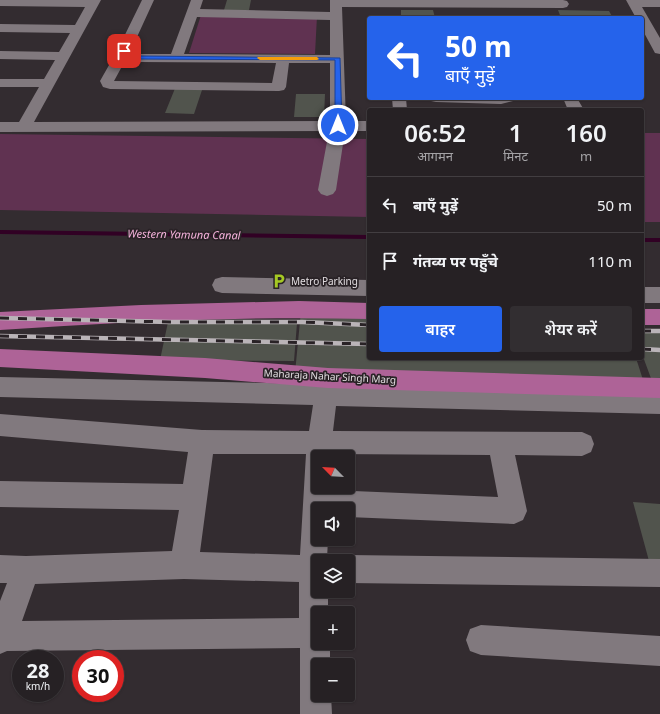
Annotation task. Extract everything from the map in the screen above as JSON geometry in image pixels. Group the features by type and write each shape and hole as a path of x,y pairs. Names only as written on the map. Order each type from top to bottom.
{"main road":[{"path":"0,321 141,313 262,310 367,311"},
{"path":"644,317 660,317"},
{"path":"0,358 205,380"},
{"path":"0,375 29,360"},
{"name":"Maharaja Nahar Singh Marg","path":"327,386 660,388"}],"street":[{"path":"148,0 124,51 107,81 108,84 279,87 283,58"},
{"path":"176,58 197,0"},
{"path":"633,1 660,3"},
{"path":"633,1 641,16"},
{"path":"0,2 94,2 24,127"},
{"path":"192,13 337,6 386,2 563,4"},
{"path":"386,2 388,16"},
{"path":"441,3 442,16"},
{"path":"521,3 533,16"},
{"path":"327,190 338,125 337,6"},
{"path":"644,21 660,50"},
{"path":"0,28 79,29"},
{"path":"124,51 128,55 140,58 338,59"},
{"path":"0,55 64,56"},
{"path":"147,85 157,58"},
{"path":"0,83 49,83"},
{"path":"0,127 367,126"},
{"path":"222,285 367,288"},
{"path":"262,310 266,285"},
{"path":"644,294 660,295"},
{"path":"0,387 205,380 660,402"},
{"path":"318,450 327,386"},
{"path":"0,425 311,451"},
{"path":"184,565 202,442"},
{"path":"355,450 500,443 582,444"},
{"path":"355,504 514,511 500,443"},
{"path":"0,494 193,497"},
{"path":"316,494 316,502"},
{"path":"311,569 184,565 13,569 0,637 311,633"},
{"path":"355,569 660,573"},
{"path":"481,640 660,651"},
{"path":"315,650 316,714"}],"shaded area":[{"path":"201,15 317,16 315,54 189,53"},
{"path":"644,133 660,133 660,222 644,222"},
{"path":"0,134 367,139 367,217 0,210"}],"building":[{"path":"227,0 251,0 249,10 224,10"},
{"path":"401,10 433,10 434,16 401,16"},
{"path":"558,10 609,11 612,16 560,16"},
{"path":"176,86 203,87 194,114 165,113"},
{"path":"296,94 325,94 324,117 294,117"},
{"path":"301,311 367,313 367,360 637,360 644,383 295,373"},
{"path":"168,322 297,323 294,361 160,360"},
{"path":"644,331 660,331 660,382 652,381 644,359"},
{"path":"633,502 660,504 660,561 649,561"}],"waterway":[{"name":"Western Yamuna Canal","path":"0,232 367,237"},
{"name":"Western Yamuna Canal","path":"644,240 660,240"}],"railway":[{"path":"0,318 170,322 302,322 367,325"},
{"path":"644,331 660,331"},
{"path":"0,336 367,344"},
{"path":"644,349 660,350"}],"slow traffic":[{"path":"260,58 317,59"}],"place":[{"name":"Metro Parking","path":"279,281"}],"route":[{"path":"124,51 128,55 140,58 338,59 338,125"}]}
